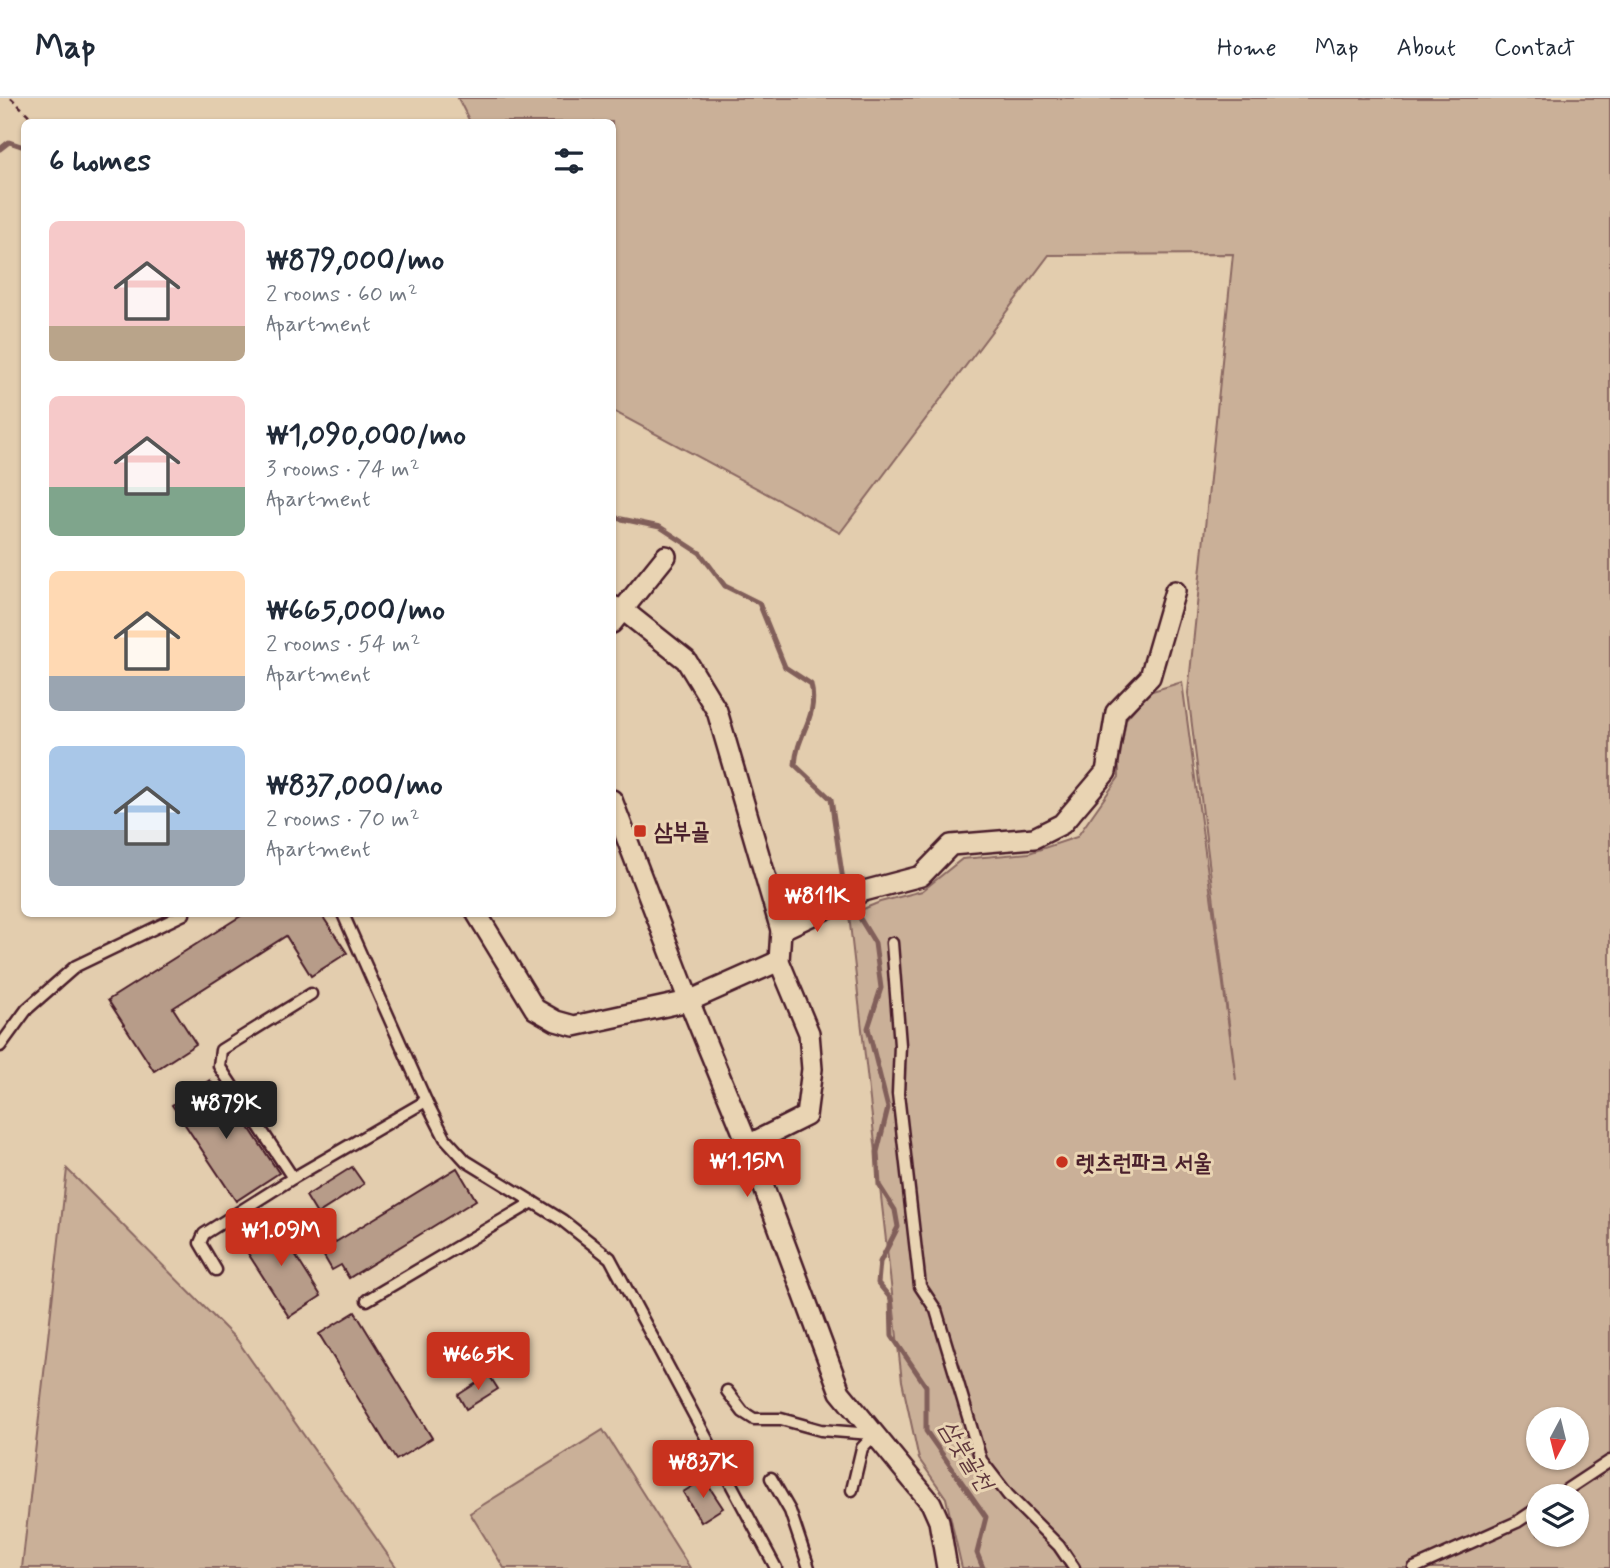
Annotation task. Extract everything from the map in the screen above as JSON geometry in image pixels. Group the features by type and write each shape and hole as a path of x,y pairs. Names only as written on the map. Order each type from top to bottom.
{"street":[{"path":"666,556 616,613 686,660 717,712 781,930 779,961 809,1033 812,1069 806,1116 748,1145"},
{"path":"781,930 864,891 921,876 950,845 1034,838 1062,824 1106,772 1116,712 1150,677 1175,592"},
{"path":"616,810 748,1145 840,1392 931,1503 939,1521 947,1568"},
{"path":"479,917 535,1009 556,1021 574,1026 689,1001 779,961"}],"lane":[{"path":"0,1046 27,1009 76,966 178,917"},
{"path":"344,917 445,1138 466,1161 533,1202 610,1258 776,1568"},
{"path":"892,943 900,1045 898,1094 920,1286 939,1318 981,1460 1008,1495 1059,1546 1074,1568"},
{"path":"293,1178 219,1066 221,1050 311,995"},
{"path":"216,1270 200,1243 204,1234 293,1178 426,1101"},
{"path":"367,1300 533,1202"},
{"path":"727,1391 743,1412 754,1419 781,1419 821,1430 875,1434"},
{"path":"852,1490 862,1448 875,1434"},
{"path":"1575,1484 1610,1461"},
{"path":"771,1478 790,1511 809,1568"},
{"path":"1414,1568 1526,1516"}],"path":[{"path":"11,98 33,119"}],"shaded area":[{"path":"458,98 1610,98 1610,1568 962,1568 946,1498 919,1459 902,1381 849,915 880,902 922,891 962,859 1029,853 1077,837 1119,777 1118,728 1149,692 1182,682 1236,1080 1188,693 1233,254 1049,255 840,533 616,413 616,119 468,119"},
{"path":"67,1169 237,1340 397,1568 22,1568"},
{"path":"603,1430 690,1568 504,1568 470,1513"}],"building":[{"path":"239,917 323,917 347,953 311,976 286,936 173,1008 196,1044 154,1071 108,1000"},
{"path":"210,1080 234,1117 240,1114 279,1173 236,1201 172,1105"},
{"path":"352,1167 364,1184 317,1214 306,1196"},
{"path":"457,1168 476,1200 349,1278 341,1265 332,1270 321,1251"},
{"path":"273,1220 321,1296 289,1317 240,1241"},
{"path":"355,1312 432,1438 396,1460 319,1334"},
{"path":"489,1375 498,1389 466,1409 458,1395"},
{"path":"704,1479 723,1508 701,1522 683,1492"}],"waterway":[{"name":"삼붓골천","path":"0,149 9,142 21,146"},
{"name":"삼붓골천","path":"616,518 660,527 700,553 725,586 759,603 785,667 811,684 812,706 799,743 795,765 831,799 845,894"},
{"name":"삼붓골천","path":"850,902 875,943 881,988 868,1028 888,1108 877,1152 879,1185 895,1210 898,1227 880,1262 878,1283 891,1299 892,1336 926,1386 926,1431 986,1517 977,1553 983,1568"}],"place":[{"name":"삼부골","path":"640,831"},
{"name":"렛츠런파크 서울","path":"1062,1162"}]}
